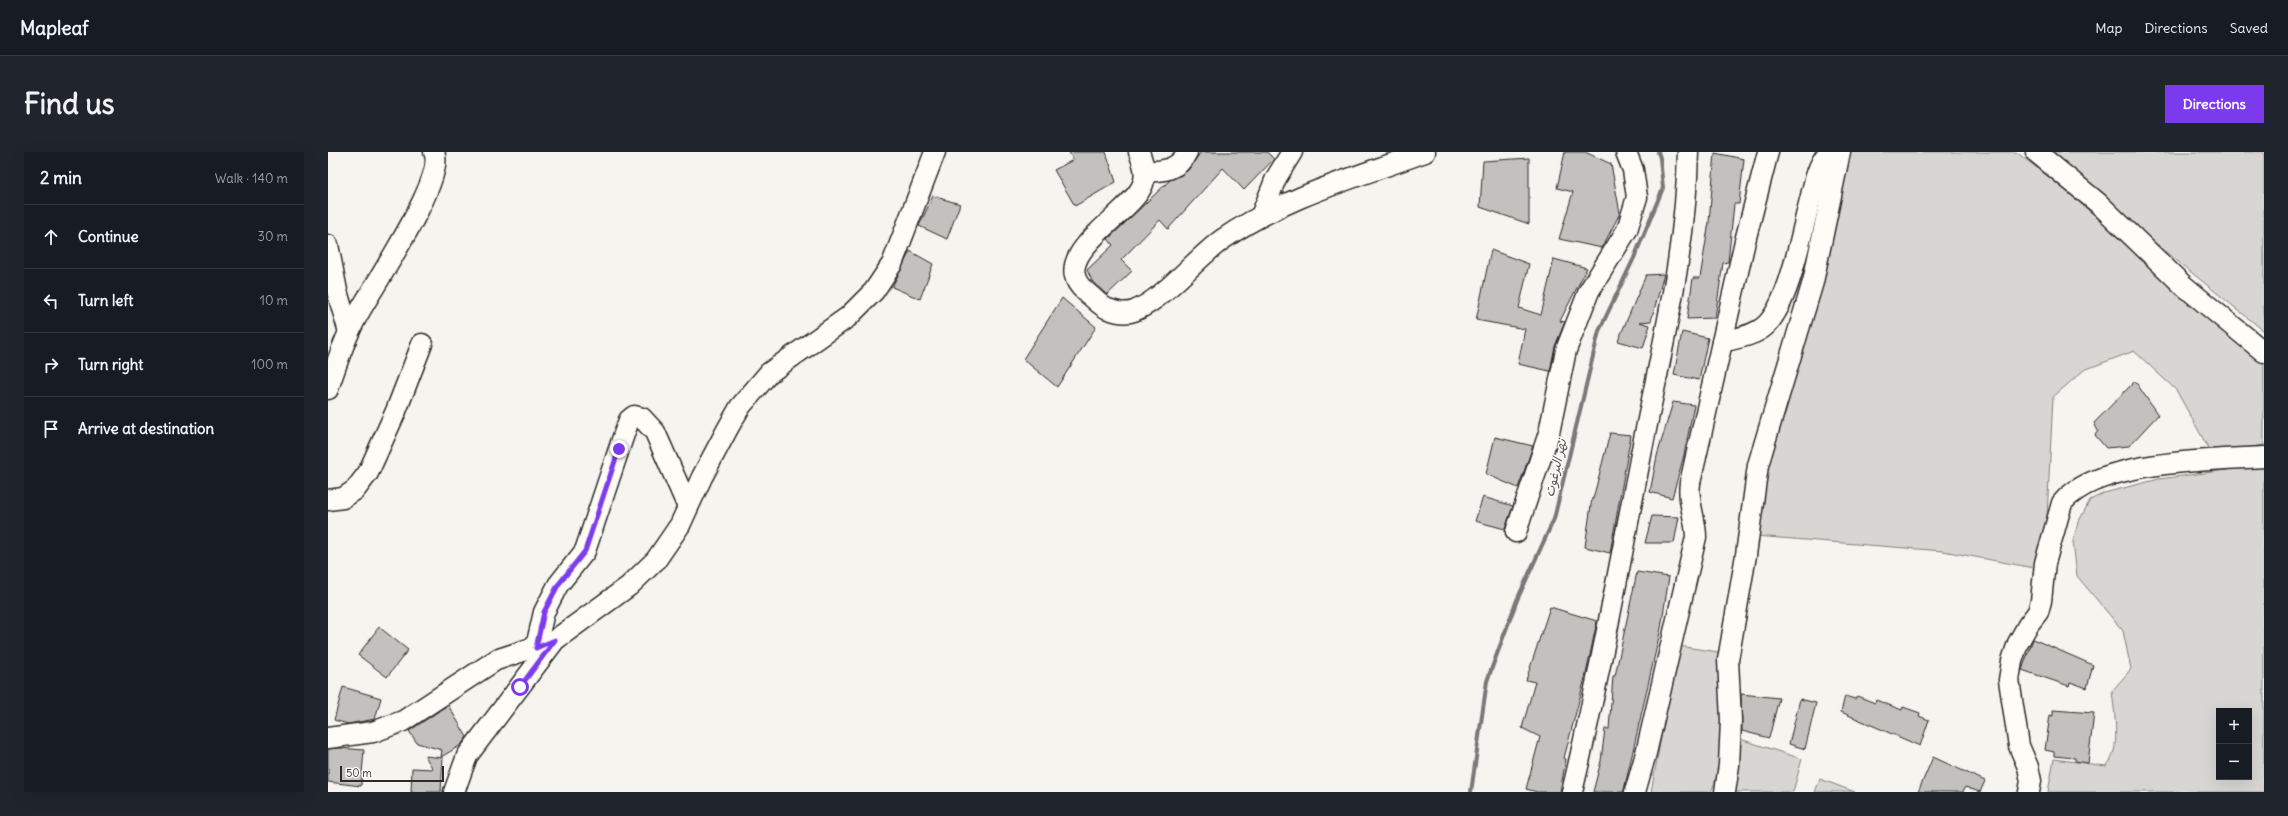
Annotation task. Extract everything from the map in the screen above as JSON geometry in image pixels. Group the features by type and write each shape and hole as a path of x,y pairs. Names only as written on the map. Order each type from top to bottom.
{"street":[{"path":"328,389 350,332 422,205 436,160 434,152"},
{"path":"328,738 373,732 403,721 496,660 536,648 555,640 630,586 656,560 680,525 728,428 740,408 769,373 848,317 874,291 892,264 936,152"},
{"path":"1139,152 1145,171 1144,183 1137,196 1094,237 1078,258 1073,269 1079,286 1106,308 1120,312 1134,311 1155,297 1223,239 1275,208 1425,152"},
{"path":"1145,171 1162,172 1175,166 1187,152"},
{"path":"1261,216 1276,178 1292,152"},
{"path":"1516,532 1549,433 1566,350 1589,291 1627,230 1637,198 1634,170 1626,152"},
{"path":"1572,792 1620,562 1677,272 1685,222 1688,152"},
{"path":"1635,792 1646,753 1696,537 1696,522 1689,490 1722,342 1768,152"},
{"path":"1722,342 1755,332 1764,327 1779,307 1787,285 1817,172 1829,152"},
{"path":"1725,792 1728,782 1731,720 1728,660 1746,555 1758,465 1813,282 1840,152"},
{"path":"2036,152 2098,203 2183,285 2264,352"},
{"path":"328,245 337,291 350,332"},
{"path":"328,500 342,498 356,490 368,473 396,411 422,344"},
{"path":"536,648 544,612 558,585 585,551 629,420 634,416 642,418 655,432 688,507"},
{"path":"2029,792 2031,781 2028,767 2019,746 2009,680 2012,661 2018,643 2028,625 2038,612 2041,601 2045,563 2062,503 2068,495 2082,486 2128,470 2186,461 2264,457"},
{"path":"454,792 467,756 555,640"}],"shaded area":[{"path":"1850,152 2016,152 2057,183 2166,277 2219,327 2264,363 2264,445 2211,453 2176,390 2134,351 2084,370 2053,397 2047,517 2034,568 1943,551 1755,536 1770,442"},
{"path":"2042,152 2264,152 2264,331"},
{"path":"2264,465 2264,792 2048,792 2054,759 2106,766 2111,760 2114,751 2116,731 2112,691 2131,669 2123,631 2077,576 2073,541 2078,523 2090,500 2104,493 2159,479"},
{"path":"1678,646 1719,652 1723,723 1722,741 1721,758 1717,776 1711,792 1651,792"},
{"path":"1737,738 1802,759 1793,792 1734,792"},
{"path":"1820,779 1855,792 1815,792"}],"building":[{"path":"1069,152 1106,152 1116,182 1075,206 1054,170 1073,160"},
{"path":"1201,152 1267,152 1274,159 1244,190 1223,168 1168,229 1160,220 1121,260 1132,271 1107,295 1092,281 1087,270 1113,245 1108,239 1170,180 1188,170"},
{"path":"1565,152 1585,152 1611,164 1620,213 1602,248 1559,239 1573,192 1557,188"},
{"path":"1715,153 1744,159 1739,204 1734,204 1728,262 1723,263 1715,318 1687,319 1693,278 1700,278 1709,222"},
{"path":"1529,158 1529,224 1480,207 1483,161"},
{"path":"933,196 960,204 947,239 919,226"},
{"path":"1491,250 1529,264 1519,308 1541,315 1554,259 1587,268 1560,321 1565,322 1555,346 1550,371 1518,364 1525,329 1476,320"},
{"path":"910,251 933,264 920,299 892,287"},
{"path":"1664,274 1651,321 1639,322 1650,325 1643,348 1618,341 1646,275"},
{"path":"1062,298 1096,327 1057,387 1023,359"},
{"path":"1682,332 1708,338 1699,380 1674,375"},
{"path":"2135,381 2158,415 2129,446 2106,448 2095,435 2098,431 2094,423"},
{"path":"1673,402 1694,405 1684,455 1672,498 1650,492 1657,456"},
{"path":"1610,433 1631,435 1610,553 1585,547 1592,498 1593,499"},
{"path":"1495,437 1533,446 1518,488 1486,474"},
{"path":"1483,497 1513,506 1505,529 1475,521"},
{"path":"1652,516 1679,517 1674,543 1645,543"},
{"path":"1637,572 1669,577 1661,628 1624,790 1623,792 1593,792 1601,761 1605,729 1609,729 1613,676 1615,676"},
{"path":"1550,607 1597,621 1586,674 1564,758 1566,759 1560,792 1537,792 1526,789 1540,737 1522,728 1535,682 1526,680"},
{"path":"379,627 408,650 387,677 358,655"},
{"path":"2033,639 2093,665 2087,688 2070,682 2069,686 2022,670"},
{"path":"343,687 381,698 375,719 348,724 334,720"},
{"path":"1741,694 1779,698 1769,738 1742,731"},
{"path":"1845,696 1855,699 1857,696 1875,703 1876,700 1902,710 1903,707 1920,713 1919,716 1929,720 1920,746 1841,712"},
{"path":"1800,699 1816,703 1805,749 1789,744"},
{"path":"448,705 467,737 461,745 441,757 442,750 417,743 409,731"},
{"path":"2053,710 2094,713 2088,763 2075,761 2075,758 2054,756 2054,752 2045,750 2050,715 2053,716"},
{"path":"339,748 364,750 361,786 328,782 328,749"},
{"path":"425,756 443,758 441,792 411,792 412,768 433,769"},
{"path":"1933,757 1985,781 1980,792 1965,787 1963,792 1918,792"}],"waterway":[{"name":"نهر البرغوت","path":"1471,792 1487,681 1517,600 1554,519 1599,331 1634,258 1663,188 1658,152"}],"route":[{"path":"520,687 555,640 536,648 544,612 558,585 585,551 619,449"}]}
